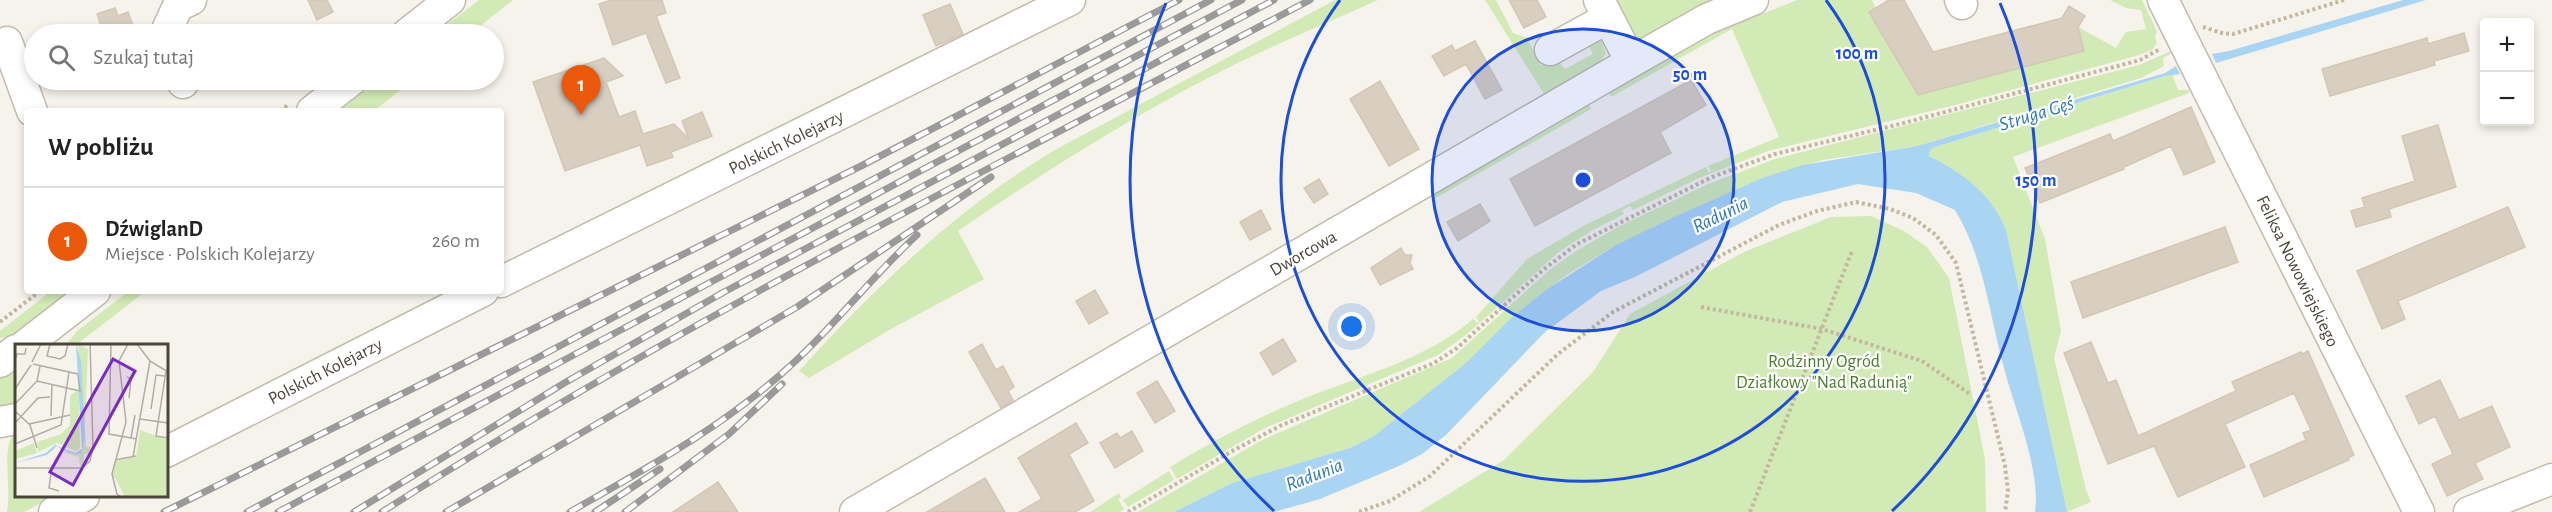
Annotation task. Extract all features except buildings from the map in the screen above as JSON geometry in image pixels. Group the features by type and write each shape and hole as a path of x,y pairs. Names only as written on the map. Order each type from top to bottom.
{"street":[{"path":"170,24 178,6 191,0"},
{"path":"420,24 450,0"},
{"name":"Polskich Kolejarzy","path":"504,281 1071,0"},
{"path":"2163,0 2178,29"},
{"name":"Dworcowa","path":"855,512 1631,62 1740,2"},
{"path":"1550,50 1604,9 1631,62"},
{"name":"Feliksa Nowowiejskiego","path":"2178,29 2419,512"},
{"path":"7,42 24,89"},
{"path":"24,90 31,108"},
{"path":"316,108 338,90"},
{"path":"25,344 91,294"},
{"name":"Polskich Kolejarzy","path":"168,451 477,294"},
{"path":"0,362 15,352"},
{"path":"0,422 15,419"},
{"path":"2469,512 2552,479"},
{"path":"54,512 80,497"}],"path":[{"path":"1128,512 1234,450 1282,425 1434,363 1457,348 1543,270 1577,244 1712,177 1775,153 1900,124 2140,60 2159,51 2165,35 2193,24 2222,33 2234,34 2344,0"},
{"path":"1359,512 1390,501 1430,476 1558,354 1613,312 1779,225 1817,211 1856,202 1890,209 1913,218 1936,235 1956,263 2005,466 2008,491 2005,512"},
{"path":"1750,512 1852,251"},
{"path":"0,322 36,294"},
{"path":"1701,307 1822,329 1922,361 1970,394"}],"green space":[{"path":"479,0 513,0 483,24 448,24"},
{"path":"1335,0 1378,0 1229,67 1143,113 1049,170 958,231 984,279 891,329 809,378 799,371 887,280 950,224 1017,174 1053,151"},
{"path":"1485,0 1496,0 1513,33 1527,38 1541,66 1556,58 1565,69 1593,54 1588,44 1594,39 1602,42 1606,53 1600,62 1544,94"},
{"path":"1611,0 1722,0 1645,40 1636,40"},
{"path":"1797,0 1872,0 1876,8 1869,12 1918,95 2084,51 2078,27 2116,48 2126,32 2146,29 2141,10 2126,8 2110,0 2142,0 2157,31 2155,37 2157,43 2152,50 2139,55 1963,103 1768,151 1699,178 1633,210 1630,206 1622,210 1624,214 1560,251 1466,335 1438,355 1265,428 1177,479 1170,467 1236,430 1305,398 1414,356 1435,345 1473,319 1478,323 1476,317 1527,259 1585,225 1706,167 1709,173 1711,171 1708,166 1779,137 1732,29 1611,97 1609,93 1715,33"},
{"path":"2171,51 2172,53 2163,58 2164,66 2141,78 1917,146 1823,160 1762,178 1616,245 1568,274 1512,317 1467,362 1374,436 1350,448 1232,483 1174,512 1138,512 1262,440 1452,358 1548,271 1576,251 1618,227 1708,184 1775,159 2139,65"},
{"path":"2172,74 2178,90 2189,90 2189,93 2013,157 2045,239 2061,331 2054,358 2086,490 2091,502 2067,512 2006,230 1993,206 1975,186 1953,169 1929,156 1929,153 1932,148"},
{"path":"366,90 400,90 378,108 343,108"},
{"path":"1589,105 1591,109 1434,199 1432,195"},
{"name":"Rodzinny Ogród Działkowy \"Nad Radunią\"","path":"1871,216 1904,231 1927,247 1949,278 1985,459 1986,512 1419,512 1504,460 1593,372 1630,314 1744,252 1831,217"},
{"path":"47,294 67,294 10,337 0,338 0,331"},
{"path":"125,294 142,294 77,344 67,344 77,331"},
{"path":"15,372 15,406 0,408 0,378"},
{"path":"15,432 15,497 46,497 45,501 24,512 7,512 7,456 11,437"},
{"path":"1169,471 1174,480 1128,507 1123,500"},
{"path":"1119,493 1121,497 1118,499 1124,509 1120,512 1090,512"}],"water":[{"path":"2403,0 2426,0 2216,63 2212,54 2229,51"},
{"path":"2176,66 2180,74 2165,76 1932,148 1929,153 1929,156 1965,177 1984,195 2000,217 2006,230 2067,512 2035,512 2034,478 2026,440 2004,368 1980,268 1955,210 1916,193 1858,184 1782,202 1635,277 1601,291 1545,332 1446,435 1422,454 1399,466 1320,499 1274,512 1174,512 1232,483 1350,448 1374,436 1467,362 1512,317 1546,290 1616,245 1672,218 1762,178 1803,165 1917,146 2165,73"}],"railway":[{"path":"164,512 863,165 1179,0"},
{"path":"247,512 1211,0"},
{"path":"278,512 1242,0"},
{"path":"354,512 566,382 724,292 1274,0"},
{"path":"382,512 495,442 724,310 958,184 1310,0"},
{"path":"446,512 797,307 991,177"},
{"path":"570,512 678,449 756,395 816,341 882,269 917,235"},
{"path":"625,512 729,434 782,384"},
{"path":"595,512 660,469"}],"place":[{"name":"DźwiglanD","path":"581,115"}],"water label":[{"name":"Struga Gęś","path":"2036,113"},
{"name":"Radunia","path":"1720,214"},
{"name":"Radunia","path":"1314,474"}]}
